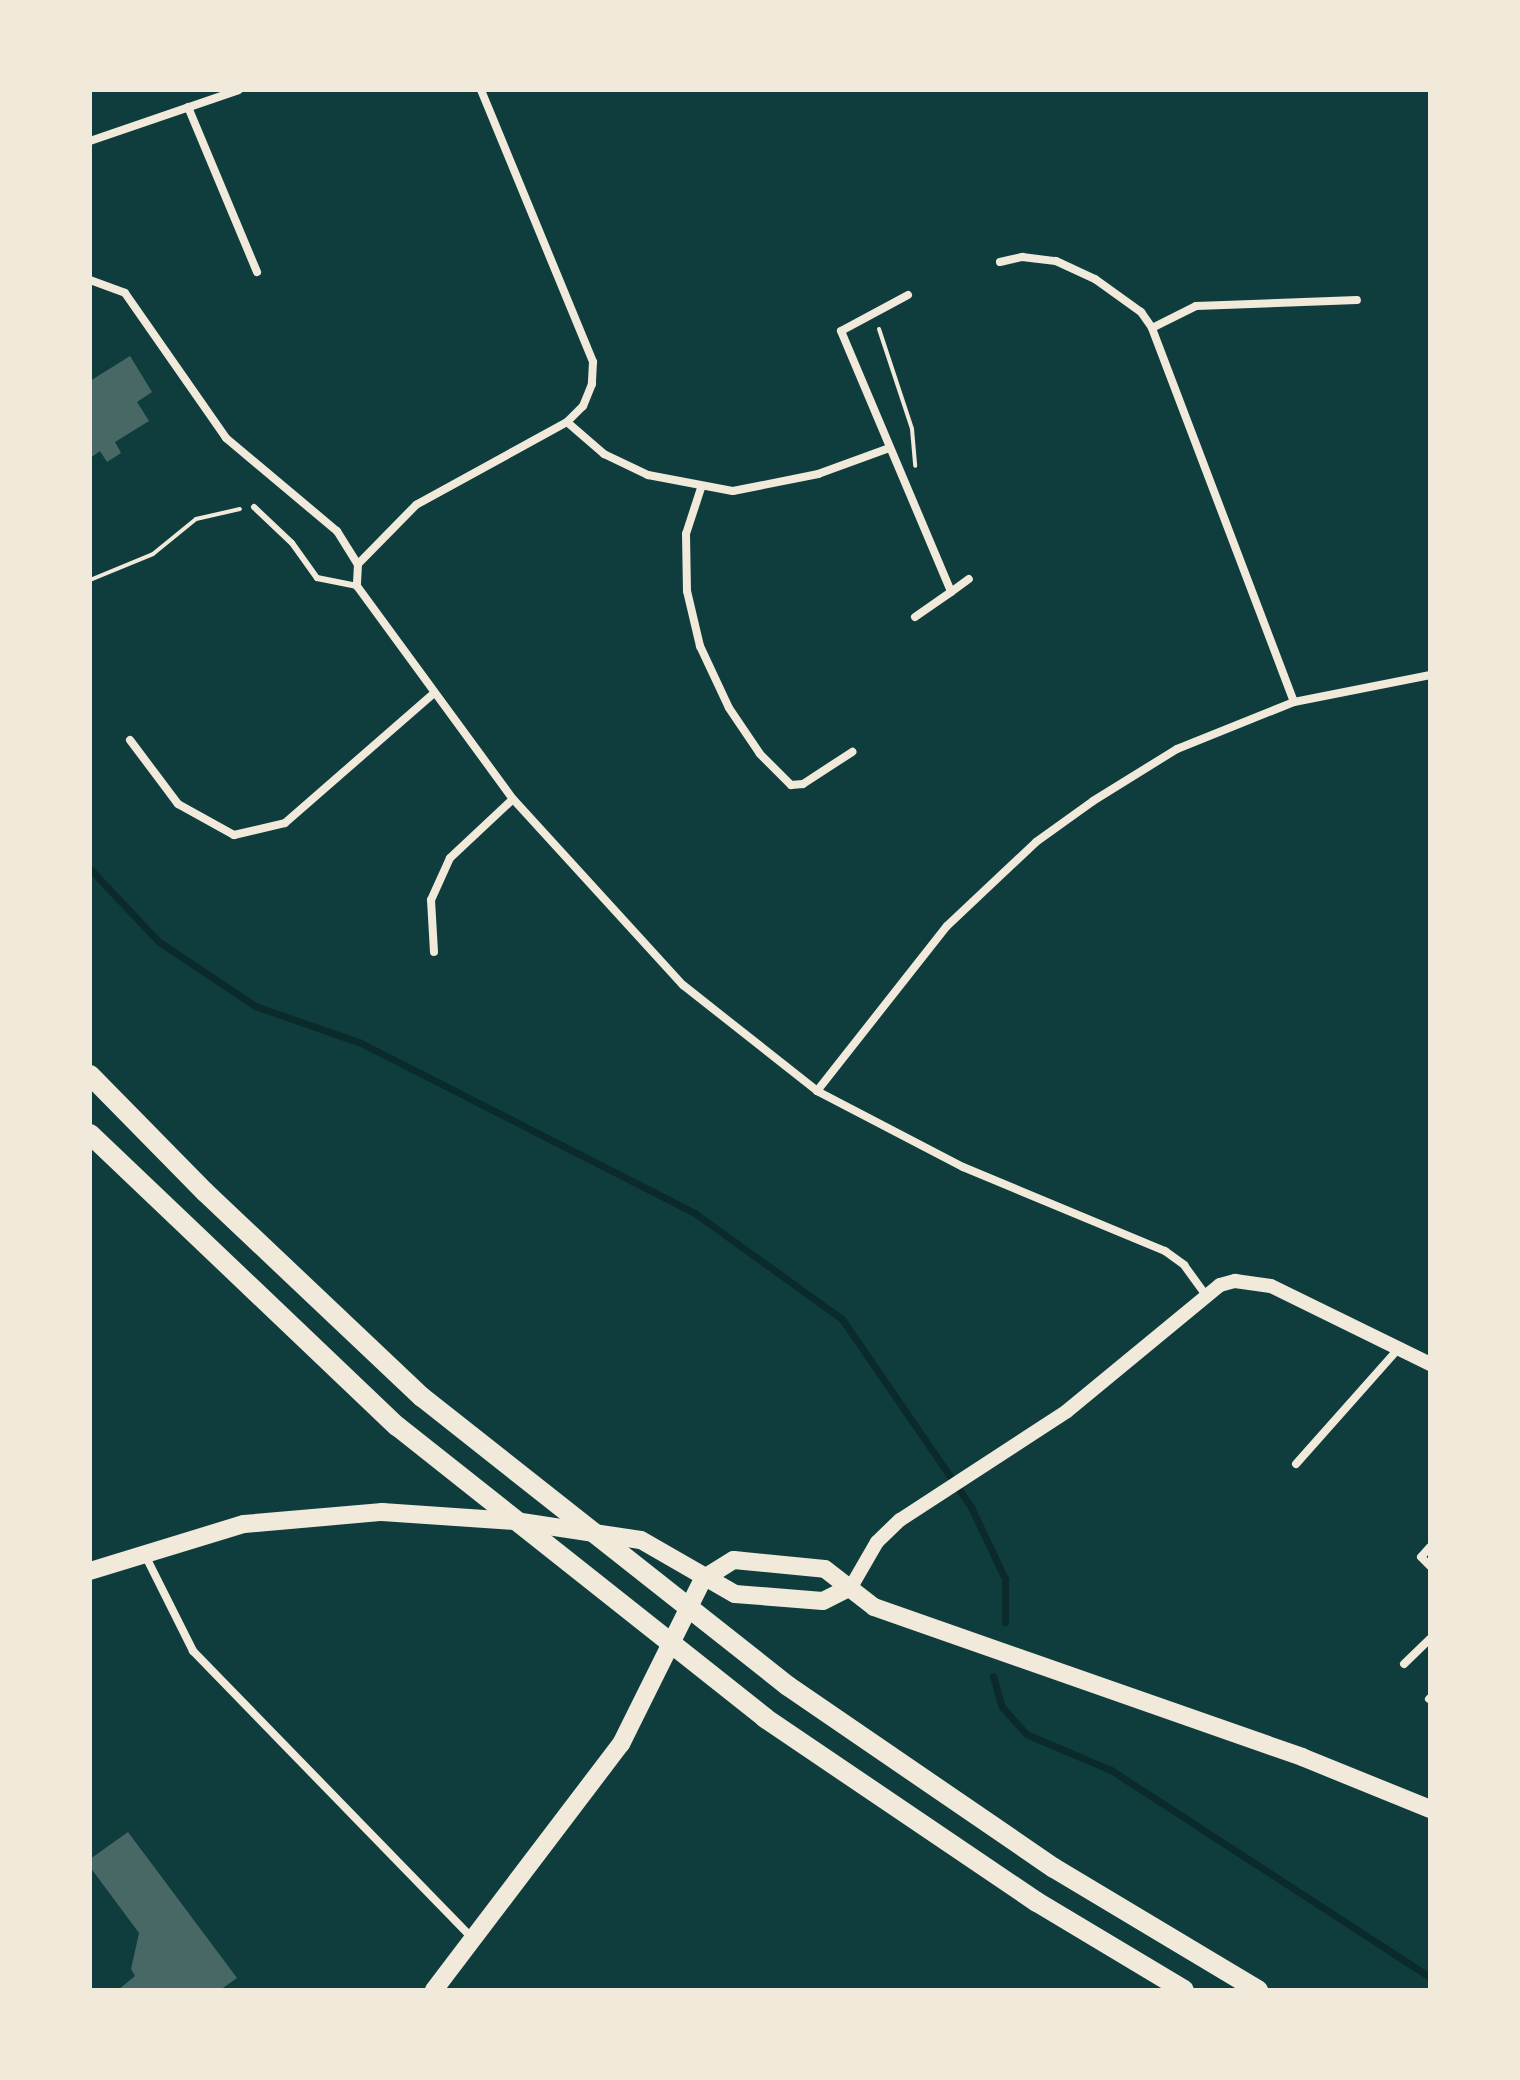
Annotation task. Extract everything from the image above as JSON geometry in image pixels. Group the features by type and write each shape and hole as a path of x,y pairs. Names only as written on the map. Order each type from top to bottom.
{"highway":[{"path":"90,1075 205,1192 422,1397 788,1686 1054,1868 1258,1990"},
{"path":"90,1134 397,1426 765,1718 1037,1902 1184,1990"}],"main road":[{"path":"90,1571 144,1552 280,1518 395,1513 515,1521 641,1540 682,1560 703,1579 735,1594 823,1601 851,1587"},
{"path":"443,1987 472,1938 621,1744 703,1579 734,1560 755,1559 825,1569 874,1607 1302,1757 1430,1809"}],"street":[{"path":"90,141 239,90"},
{"path":"358,564 416,505 567,422 583,406 592,384 593,362 481,90"},
{"path":"188,107 257,272"},
{"path":"1000,262 1022,257 1056,261 1095,279 1141,312 1152,328 1294,702"},
{"path":"90,280 125,293 226,438 337,531 358,564 357,586 433,694 513,799 683,985 817,1091 937,1156 1165,1251 1184,1265 1204,1293"},
{"path":"908,295 841,331 951,592"},
{"path":"1152,328 1196,306 1357,300"},
{"path":"567,422 604,454 648,475 701,488 733,491 818,474 889,448"},
{"path":"701,488 686,534 686,587 691,617 711,674 760,754 791,785 803,784 852,752"},
{"path":"915,617 969,579"},
{"path":"817,1091 947,926 1036,842 1177,749 1294,702 1430,675"},
{"path":"130,740 178,804 234,835 285,823 433,694"},
{"path":"434,952 431,900 450,858 513,799"},
{"path":"851,1587 889,1529 1121,1371 1204,1293 1235,1281 1271,1286 1430,1364"},
{"path":"1296,1464 1398,1349"},
{"path":"1430,1547 1421,1557 1430,1566"},
{"path":"144,1552 193,1651 472,1938"},
{"path":"1404,1664 1430,1639"}],"lane":[{"path":"254,507 292,543 317,578 357,586"}],"path":[{"path":"879,323 878,336 912,429 917,482 910,497"},
{"path":"90,580 153,554 196,519 254,507"}],"building":[{"path":"130,356 152,392 137,402 149,421 115,442 121,453 107,462 100,451 90,458 90,381"},
{"path":"128,1832 237,1978 220,1990 118,1990 135,1976 131,1969 139,1933 90,1867 90,1859"}],"waterway":[{"path":"90,869 158,941 255,1006 361,1043 696,1214 842,1319 971,1507 1005,1579 1005,1622"},
{"path":"993,1676 1002,1707 1026,1734 1111,1770 1430,1977"}]}
